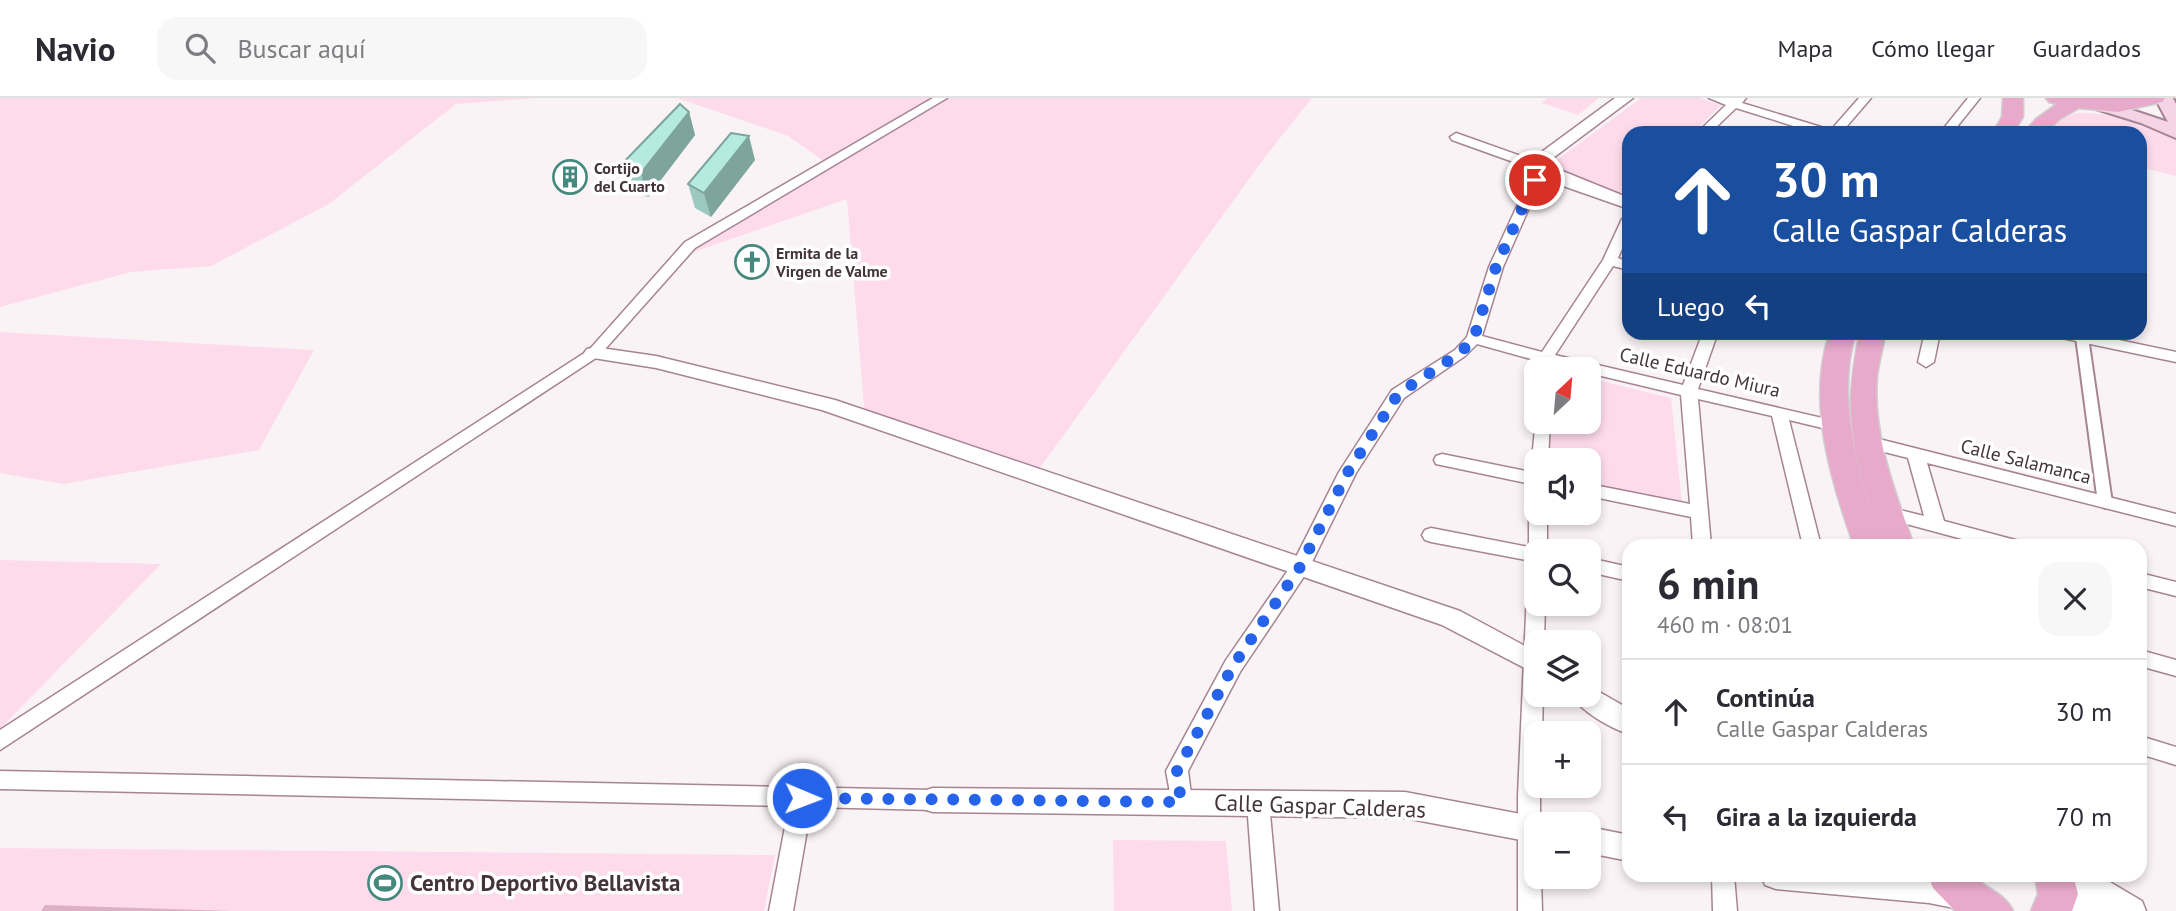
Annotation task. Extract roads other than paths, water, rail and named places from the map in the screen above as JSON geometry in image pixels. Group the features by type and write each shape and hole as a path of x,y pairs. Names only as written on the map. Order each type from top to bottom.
{"main road":[{"path":"2008,126 2015,107 2013,98"},
{"path":"2056,98 2127,106 2155,98"},
{"path":"2165,98 2176,121"},
{"path":"2041,126 2058,110 2077,102"},
{"path":"2102,105 2147,119 2176,133"},
{"path":"1841,340 1836,360 1835,426 1839,456 1867,539"},
{"path":"1871,340 1864,376 1867,442 1870,460 1897,539"}],"street":[{"path":"0,741 594,353 690,245 940,98"},
{"path":"1534,165 1625,98"},
{"path":"1715,98 1737,101 1809,126"},
{"path":"1841,126 1865,98"},
{"path":"1952,126 1974,98"},
{"path":"1709,126 1737,101"},
{"path":"1455,137 1534,165 1564,180 1622,201"},
{"path":"1181,802 1177,771 1233,666 1300,567 1348,472 1398,394 1460,353 1474,338 1496,267 1535,180 1564,180"},
{"path":"1550,357 1609,260 1622,233"},
{"path":"1609,260 1622,264"},
{"name":"Calle Eduardo Miura","path":"1474,338 1529,357"},
{"path":"1701,539 1689,391 1708,340"},
{"path":"1926,362 1931,340"},
{"path":"2081,340 2105,503"},
{"path":"2091,340 2176,357"},
{"path":"594,353 656,362 828,405 1451,618 1524,657"},
{"name":"Calle Eduardo Miura","path":"1601,374 1689,391 1835,426"},
{"path":"1779,413 1810,539"},
{"name":"Calle Salamanca","path":"1867,442 2176,520"},
{"path":"1916,455 1936,526"},
{"path":"1442,460 1524,477"},
{"path":"1601,492 1699,512"},
{"path":"1888,513 1986,539"},
{"path":"1431,536 1524,551"},
{"path":"1601,568 1622,572"},
{"path":"2147,581 2176,589"},
{"path":"2147,660 2176,668"},
{"path":"1601,705 1622,718"},
{"path":"1532,812 1534,707"},
{"path":"2147,747 2176,756"},
{"path":"0,780 933,800"},
{"path":"781,911 802,798"},
{"name":"Calle Gaspar Calderas","path":"933,800 1405,805 1524,827"},
{"path":"1258,803 1267,911"},
{"path":"1601,842 1622,847"},
{"path":"1723,882 1725,911"},
{"path":"1852,882 1929,889 1974,900"},
{"path":"1530,911 1531,889"},
{"path":"2058,892 2095,911"},
{"path":"2058,892 2131,911"}],"place":[{"name":"Cortijo del Cuarto","path":"570,177"},
{"name":"Ermita de la Virgen de Valme","path":"752,262"},
{"name":"Centro Deportivo Bellavista","path":"385,883"}]}
